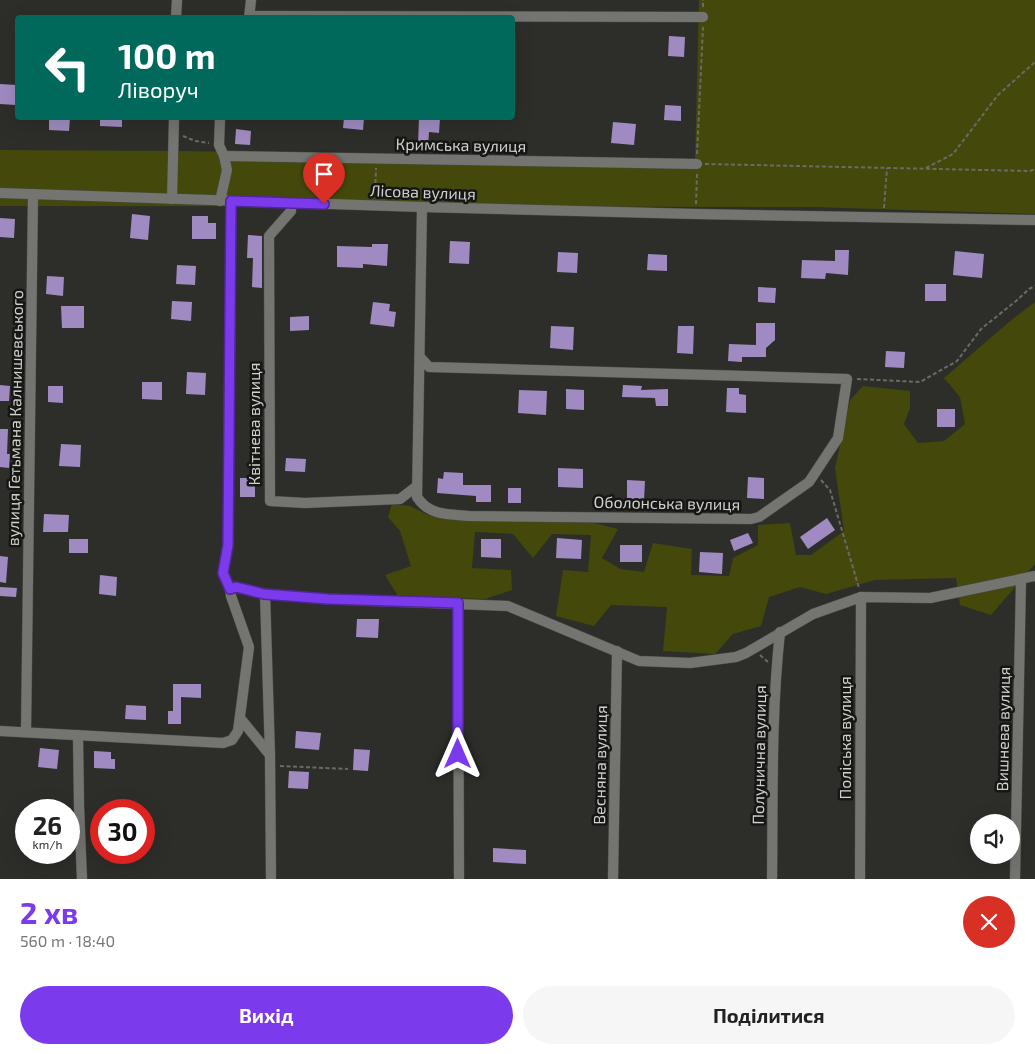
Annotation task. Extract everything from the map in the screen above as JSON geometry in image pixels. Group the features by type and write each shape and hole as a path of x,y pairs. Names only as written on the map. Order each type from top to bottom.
{"street":[{"path":"176,15 177,0"},
{"path":"249,15 251,0"},
{"path":"515,17 703,17"},
{"path":"172,199 174,120"},
{"path":"0,731 223,743 232,740 238,731 250,647 223,573 228,545 227,170 219,145 220,120"},
{"name":"Кримська вулиця","path":"224,156 697,164"},
{"name":"Лісова вулиця","path":"0,193 375,206 1035,220"},
{"name":"вулиця Гетьмана Калнишевського","path":"26,732 33,194"},
{"name":"Квітнева вулиця","path":"291,203 292,211 269,236 270,501 305,503 400,499 417,486"},
{"name":"Оболонська вулиця","path":"422,207 417,497 427,509 446,514 469,516 751,519 765,514 809,482 838,438 847,379"},
{"path":"420,357 429,367 847,379"},
{"path":"230,589 236,587 264,594 328,599 508,606 640,661 690,663 736,657 812,614 861,598 930,598 1035,576"},
{"name":"Вишнева вулиця","path":"1015,879 1021,580"},
{"path":"264,594 272,879"},
{"name":"Поліська вулиця","path":"860,879 861,598"},
{"path":"458,603 459,879"},
{"name":"Полунична вулиця","path":"772,879 776,672 780,632"},
{"name":"Весняна вулиця","path":"613,879 617,651"},
{"path":"240,718 270,755"},
{"path":"78,735 82,879"}],"path":[{"path":"696,214 703,0"},
{"path":"924,169 953,154 998,95 1035,62"},
{"path":"174,132 195,141 219,145"},
{"path":"375,206 376,159"},
{"path":"697,164 1030,171 1035,169"},
{"path":"883,217 887,168"},
{"path":"847,379 920,382 957,361 982,330 1029,289 1035,286"},
{"path":"815,472 830,490 861,598"},
{"path":"746,653 759,654 776,672"},
{"path":"270,766 348,769"}],"green space":[{"path":"699,0 1035,0 1035,214 813,207 0,206 0,150 695,159"},
{"path":"1035,302 1035,564 991,615 960,605 956,578 875,580 826,594 800,587 769,597 761,626 733,634 715,654 663,651 667,607 611,605 594,626 556,616 563,570 588,572 591,535 552,534 533,558 513,534 475,532 472,568 511,570 512,590 485,599 398,596 385,575 411,566 400,531 388,517 392,504 410,506 430,516 594,523 618,529 602,558 620,569 644,572 653,543 692,549 691,575 729,576 733,558 758,545 758,525 790,523 796,555 811,555 844,531 835,468 850,400 863,386 910,391 910,408 904,424 918,443 944,441 965,424 960,397 944,378"}],"building":[{"path":"669,36 685,37 684,57 668,56"},
{"path":"0,84 15,85 15,105 0,104"},
{"path":"665,105 681,106 681,121 664,120"},
{"path":"49,120 70,120 69,131 49,130"},
{"path":"100,120 122,120 122,127 100,126"},
{"path":"344,120 364,120 363,130 343,128"},
{"path":"419,120 440,120 439,133 429,132 428,146 418,145"},
{"path":"613,122 636,124 634,145 611,143"},
{"path":"236,129 251,131 250,145 235,144"},
{"path":"132,214 150,216 148,240 130,238"},
{"path":"192,216 208,216 208,223 216,223 216,239 192,239"},
{"path":"0,218 15,219 14,238 0,237"},
{"path":"248,235 262,236 262,288 252,287 253,258 247,258"},
{"path":"450,241 470,242 469,264 449,263"},
{"path":"372,244 388,244 387,266 363,264 363,268 337,267 337,246 372,247"},
{"path":"835,250 849,250 848,275 826,273 825,279 801,278 802,260 835,261"},
{"path":"955,251 984,254 982,278 953,275"},
{"path":"558,252 578,253 577,273 557,272"},
{"path":"648,254 667,255 667,271 647,270"},
{"path":"177,265 196,266 195,285 176,284"},
{"path":"47,276 64,277 63,296 46,294"},
{"path":"925,284 946,284 946,301 925,301"},
{"path":"758,287 776,288 775,303 758,302"},
{"path":"172,301 192,302 191,321 171,319"},
{"path":"373,302 390,304 389,311 396,312 394,327 370,324"},
{"path":"61,306 84,306 84,328 62,328"},
{"path":"309,316 309,330 290,331 290,317"},
{"path":"756,323 775,323 775,340 766,348 766,357 742,357 742,362 728,361 729,344 756,345"},
{"path":"551,326 574,327 573,350 550,348"},
{"path":"678,326 694,326 693,354 677,353"},
{"path":"886,351 905,352 904,368 885,367"},
{"path":"187,372 206,373 205,395 186,394"},
{"path":"142,382 162,382 162,400 142,399"},
{"path":"0,385 10,386 9,401 0,401"},
{"path":"623,385 642,386 641,390 668,389 668,406 656,406 655,398 622,397"},
{"path":"48,386 63,386 63,403 48,402"},
{"path":"727,388 739,388 739,394 746,395 746,413 726,412"},
{"path":"566,389 584,390 584,410 566,409"},
{"path":"519,390 547,391 546,415 518,413"},
{"path":"937,409 955,409 955,427 937,427"},
{"path":"0,429 8,429 7,454 10,454 9,468 0,467"},
{"path":"61,444 81,445 80,467 59,466"},
{"path":"286,458 306,459 305,472 285,471"},
{"path":"558,468 583,469 583,488 558,487"},
{"path":"444,472 463,473 463,485 491,485 491,502 476,502 476,496 437,493 438,478 443,479"},
{"path":"748,477 764,478 764,499 747,498"},
{"path":"240,478 255,478 255,497 240,497"},
{"path":"627,480 645,481 644,500 627,499"},
{"path":"508,488 521,488 521,503 508,503"},
{"path":"44,514 69,515 68,532 43,532"},
{"path":"827,518 835,530 808,549 800,537"},
{"path":"748,533 753,543 734,551 730,540"},
{"path":"557,538 582,540 581,559 556,558"},
{"path":"69,539 88,539 88,553 69,553"},
{"path":"481,539 501,539 501,558 481,557"},
{"path":"620,545 642,545 642,562 620,562"},
{"path":"700,552 723,553 722,574 699,572"},
{"path":"0,556 8,557 6,583 0,582"},
{"path":"100,575 117,577 116,596 99,594"},
{"path":"0,587 17,588 16,597 0,596"},
{"path":"357,619 379,619 378,638 356,637"},
{"path":"173,684 201,684 201,698 181,697 181,724 168,724 168,711 173,711"},
{"path":"126,705 146,706 146,720 125,719"},
{"path":"296,731 321,733 319,750 295,748"},
{"path":"40,748 59,750 57,769 38,767"},
{"path":"354,749 370,750 368,771 353,770"},
{"path":"94,751 111,752 111,759 115,759 115,769 94,768"},
{"path":"289,771 309,772 308,789 288,788"},
{"path":"493,848 526,850 526,864 493,862"}],"route":[{"path":"324,204 231,201 228,545 223,573 230,589 236,587 264,594 328,599 458,603 458,754"}]}
